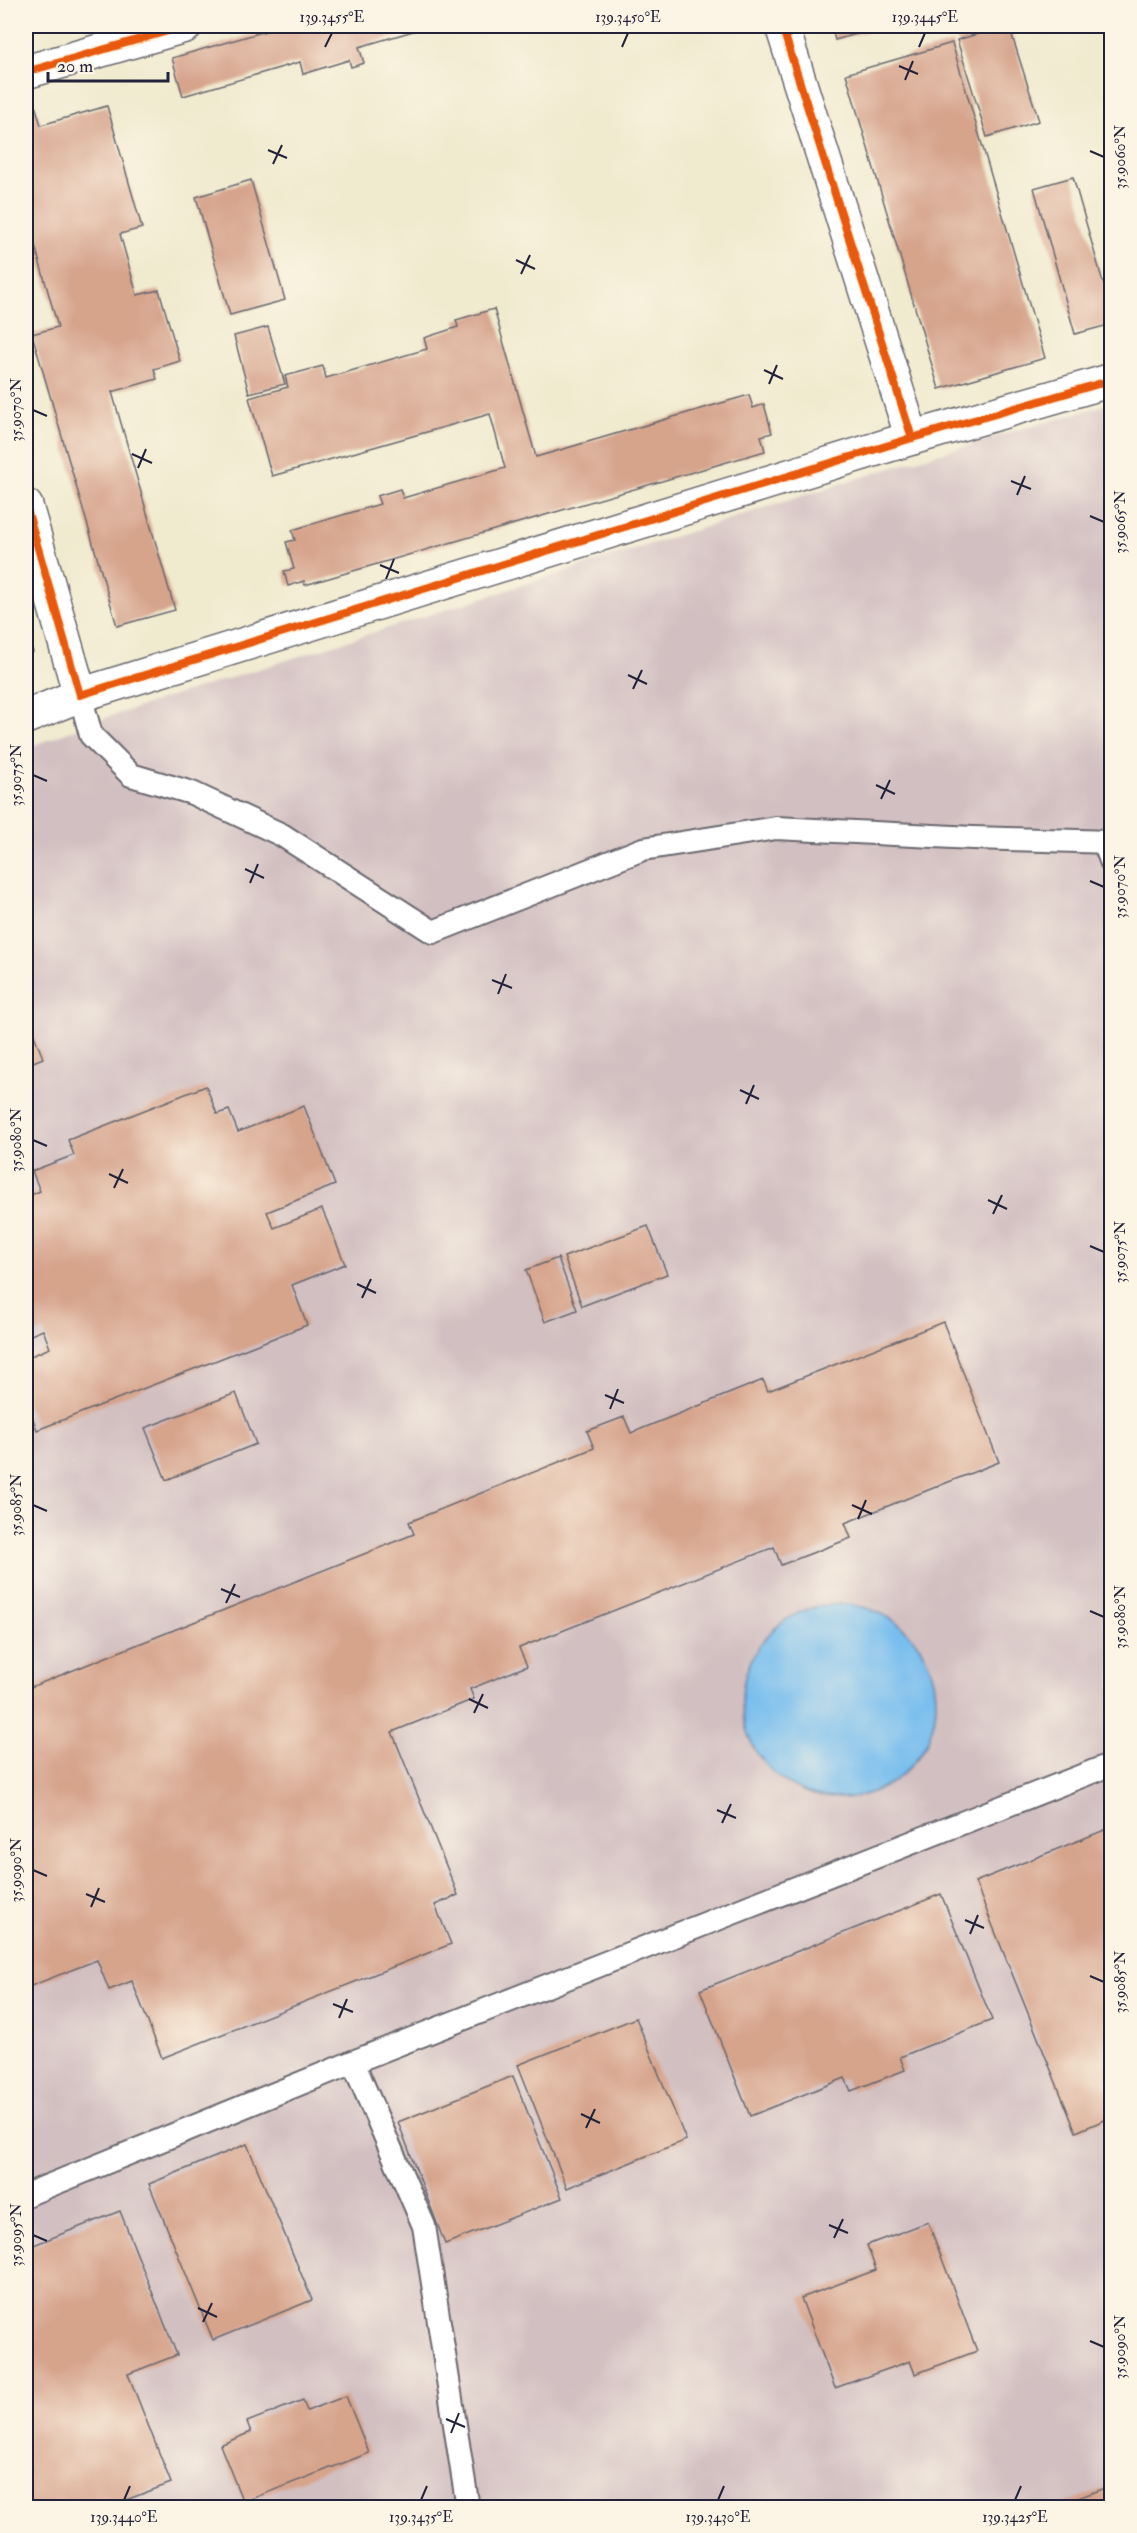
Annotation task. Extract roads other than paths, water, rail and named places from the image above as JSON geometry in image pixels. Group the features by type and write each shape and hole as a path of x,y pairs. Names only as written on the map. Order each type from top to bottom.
{"street":[{"path":"26,72 185,26"},
{"path":"782,26 912,438"},
{"path":"26,717 80,695 912,438 1112,380"},
{"path":"26,506 80,695"}],"lane":[{"path":"80,695 91,735 131,775 192,793 282,835 432,932 643,849 776,828 1109,849"},
{"path":"26,2195 354,2062 1112,1764"},
{"path":"354,2062 424,2226 468,2508"}],"water":[{"path":"849,1604 885,1615 908,1632 920,1647 929,1664 935,1682 935,1720 929,1738 920,1755 908,1770 893,1782 876,1791 858,1797 829,1798 793,1787 764,1763 753,1747 743,1720 742,1691 753,1655 777,1626 793,1615 820,1605"}]}
